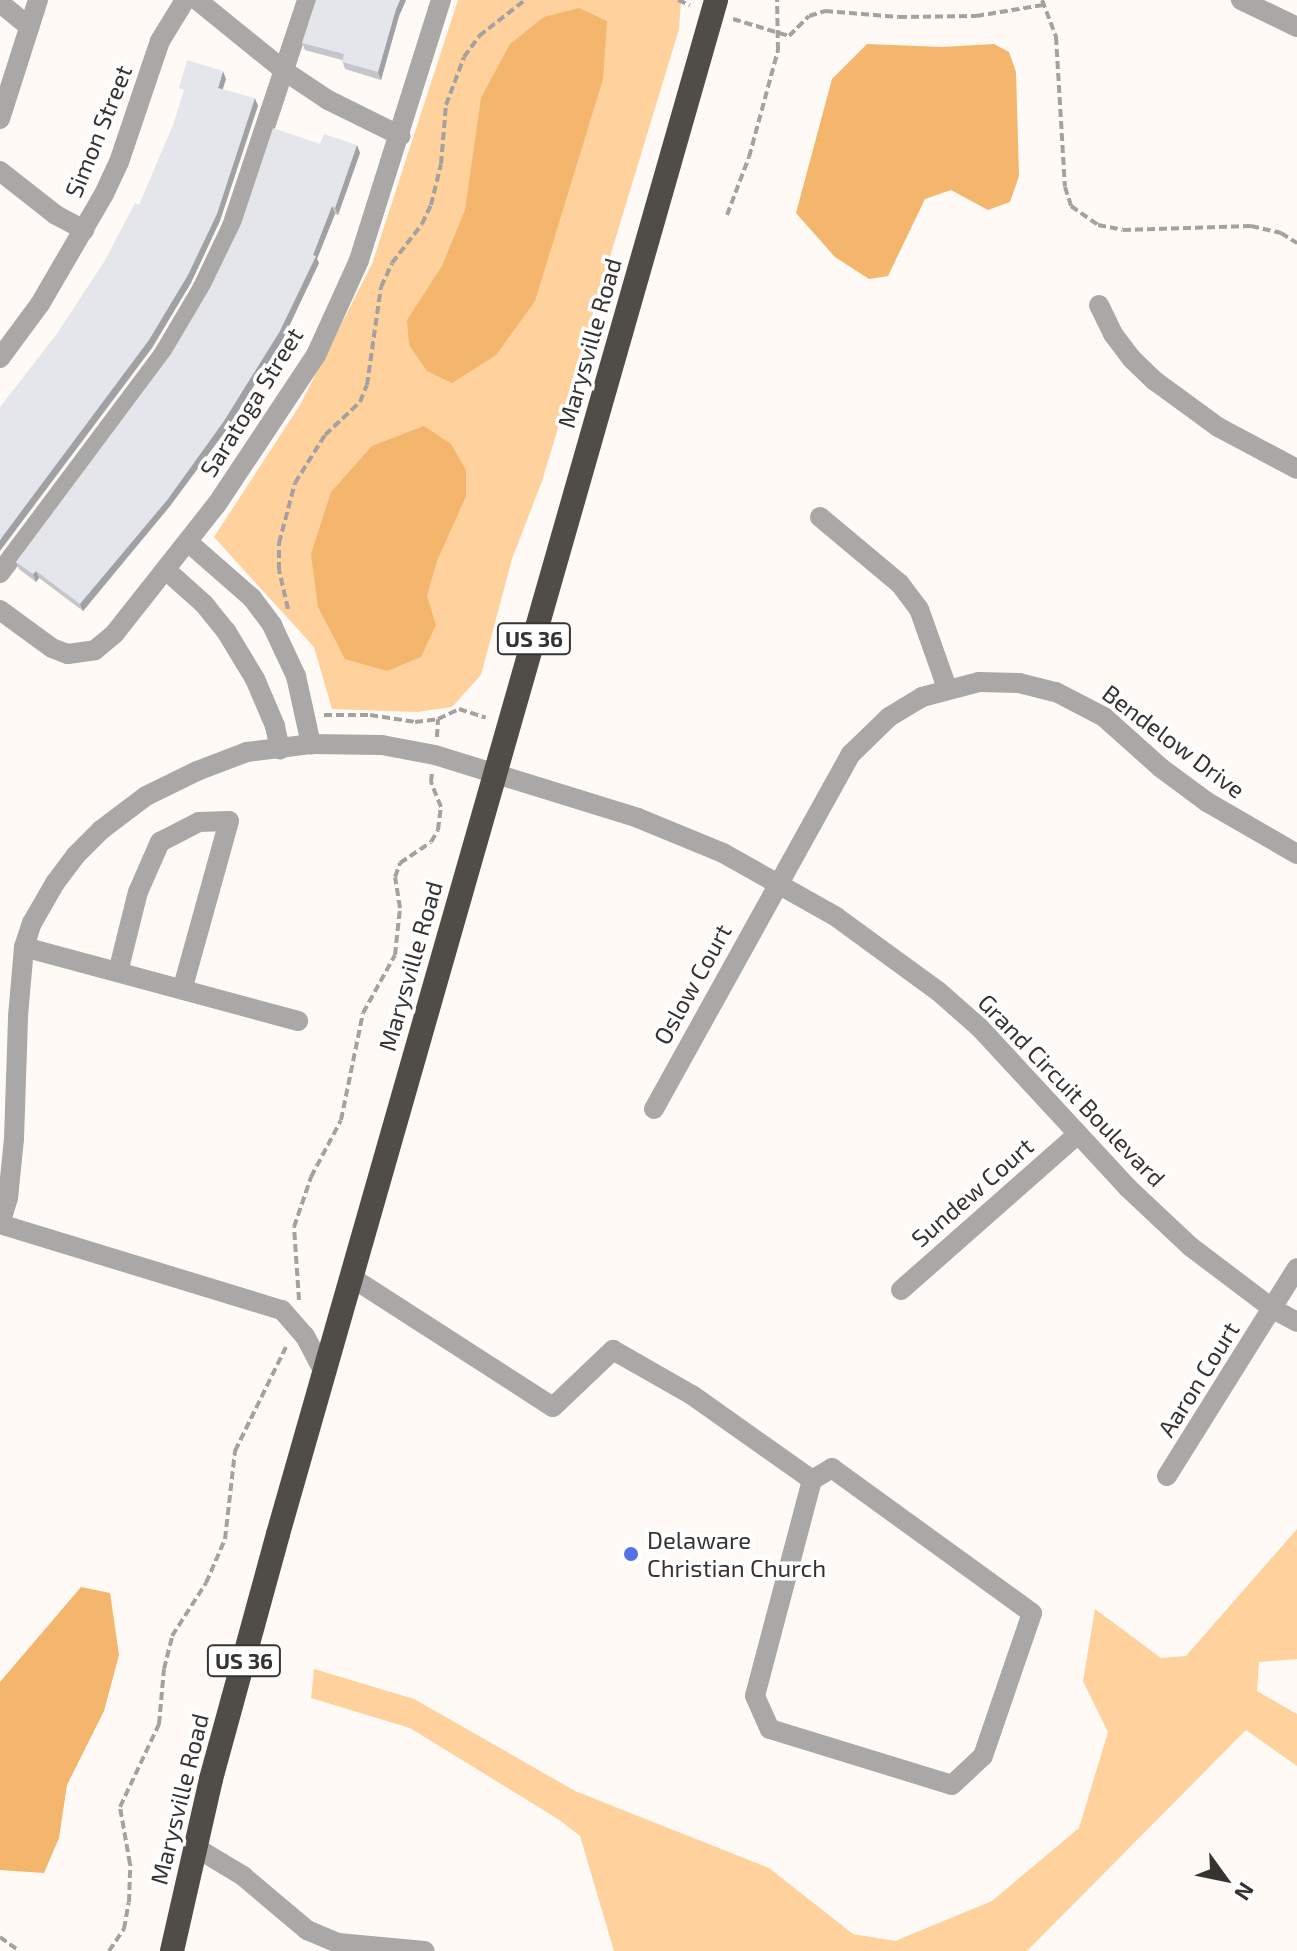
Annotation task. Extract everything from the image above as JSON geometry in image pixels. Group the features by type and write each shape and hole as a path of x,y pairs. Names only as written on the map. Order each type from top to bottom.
{"highway":[{"name":"Marysville Road","path":"172,1951 195,1847 324,1372 714,7"}],"street":[{"path":"0,119 38,0"},
{"name":"Simon Street","path":"0,358 40,304 84,230 119,162 160,41 185,0"},
{"path":"197,0 286,72 360,119 401,136"},
{"path":"0,573 163,355 202,289 232,226 286,72 307,0"},
{"name":"Saratoga Street","path":"0,610 52,648 80,655 95,650 115,633 166,570 269,430 316,355 359,260 401,136 419,65 441,0"},
{"path":"1241,0 1297,27"},
{"path":"0,3 30,27"},
{"path":"0,171 56,215 84,230"},
{"path":"1099,305 1122,346 1155,381 1218,427 1297,469"},
{"path":"820,517 900,584 919,609 947,688"},
{"path":"188,542 252,598 272,625 288,653 311,744"},
{"path":"166,570 204,604 226,631 255,679 275,726 280,749"},
{"name":"Bendelow Drive","path":"776,883 851,754 889,717 922,697 979,682 1019,683 1077,701 1104,717 1161,768 1207,802 1297,854"},
{"name":"Grand Circuit Boulevard","path":"0,1224 8,1198 14,1139 18,1016 24,947 32,923 55,883 101,830 146,796 197,771 247,752 311,744 382,745 435,755 638,818 723,853 874,942 938,991 1028,1077 1127,1187 1191,1247 1273,1309 1297,1322"},
{"path":"118,972 138,892 160,842 199,822 229,821 182,990"},
{"name":"Oslow Court","path":"654,1109 776,883"},
{"path":"24,947 298,1021"},
{"name":"Sundew Court","path":"901,1290 1078,1134"},
{"path":"0,1224 282,1310 305,1336 324,1372"},
{"name":"Aaron Court","path":"1167,1476 1297,1268"},
{"path":"351,1277 553,1407 613,1350 692,1395 812,1480"},
{"path":"832,1468 1032,1613 983,1756 952,1785 770,1729 755,1696 812,1480 832,1468"},
{"path":"195,1847 243,1876 307,1930 338,1943 425,1951"}],"path":[{"path":"294,620 279,570 279,543 285,511 308,459 325,435 360,402 367,385 381,287 392,263 422,224 431,205 441,164 446,105 464,57 479,36 525,0"},
{"path":"727,215 749,157 778,50 777,0"},
{"path":"714,7 789,36 809,16 825,11 899,17 976,16 1042,2 1056,37 1065,187 1071,206 1098,225 1123,230 1251,226 1281,233 1297,243"},
{"path":"324,706 326,714"},
{"path":"305,718 326,714 415,722 438,719 459,709 471,715 510,722"},
{"path":"0,1937 19,1951"}],"shaded area":[{"path":"458,0 681,0 679,29 542,481 512,559 481,675 452,707 416,712 332,709 314,647 214,537 300,405 372,264"},
{"path":"579,8 607,21 603,79 535,301 496,355 452,383 427,371 409,345 407,320 442,266 465,210 481,98 510,44 544,17"},
{"path":"867,44 943,47 994,44 1009,52 1016,72 1019,176 1010,202 988,210 951,190 925,199 888,276 869,279 835,257 796,213 832,79"},
{"path":"424,426 451,444 466,470 466,496 437,561 427,596 436,625 421,657 387,671 345,659 318,607 311,554 331,492 372,446"},
{"path":"1297,1529 1297,1659 1259,1662 1257,1691 1297,1714 1297,1766 1246,1730 1027,1951 614,1951 580,1836 558,1819 410,1728 311,1698 314,1669 414,1699 575,1791 769,1868 853,1934 895,1941 992,1901 1079,1828 1108,1732 1083,1681 1095,1609 1161,1658 1186,1656"},
{"path":"81,1587 110,1593 119,1655 104,1711 67,1785 59,1838 44,1873 0,1870 0,1682"}],"building":[{"path":"316,0 400,0 378,72 342,62 344,54 302,43"},
{"path":"187,60 223,71 218,88 255,98 217,214 188,275 149,340 0,540 0,407 56,335 104,262 135,203 139,205 173,125 184,90 179,88"},
{"path":"273,128 320,144 324,134 357,145 335,208 332,206 313,255 316,256 280,331 224,421 168,499 80,604 36,571 33,574 16,562 171,354 210,288 241,224"}],"place":[{"name":"Delaware Christian Church","path":"631,1554"}]}
